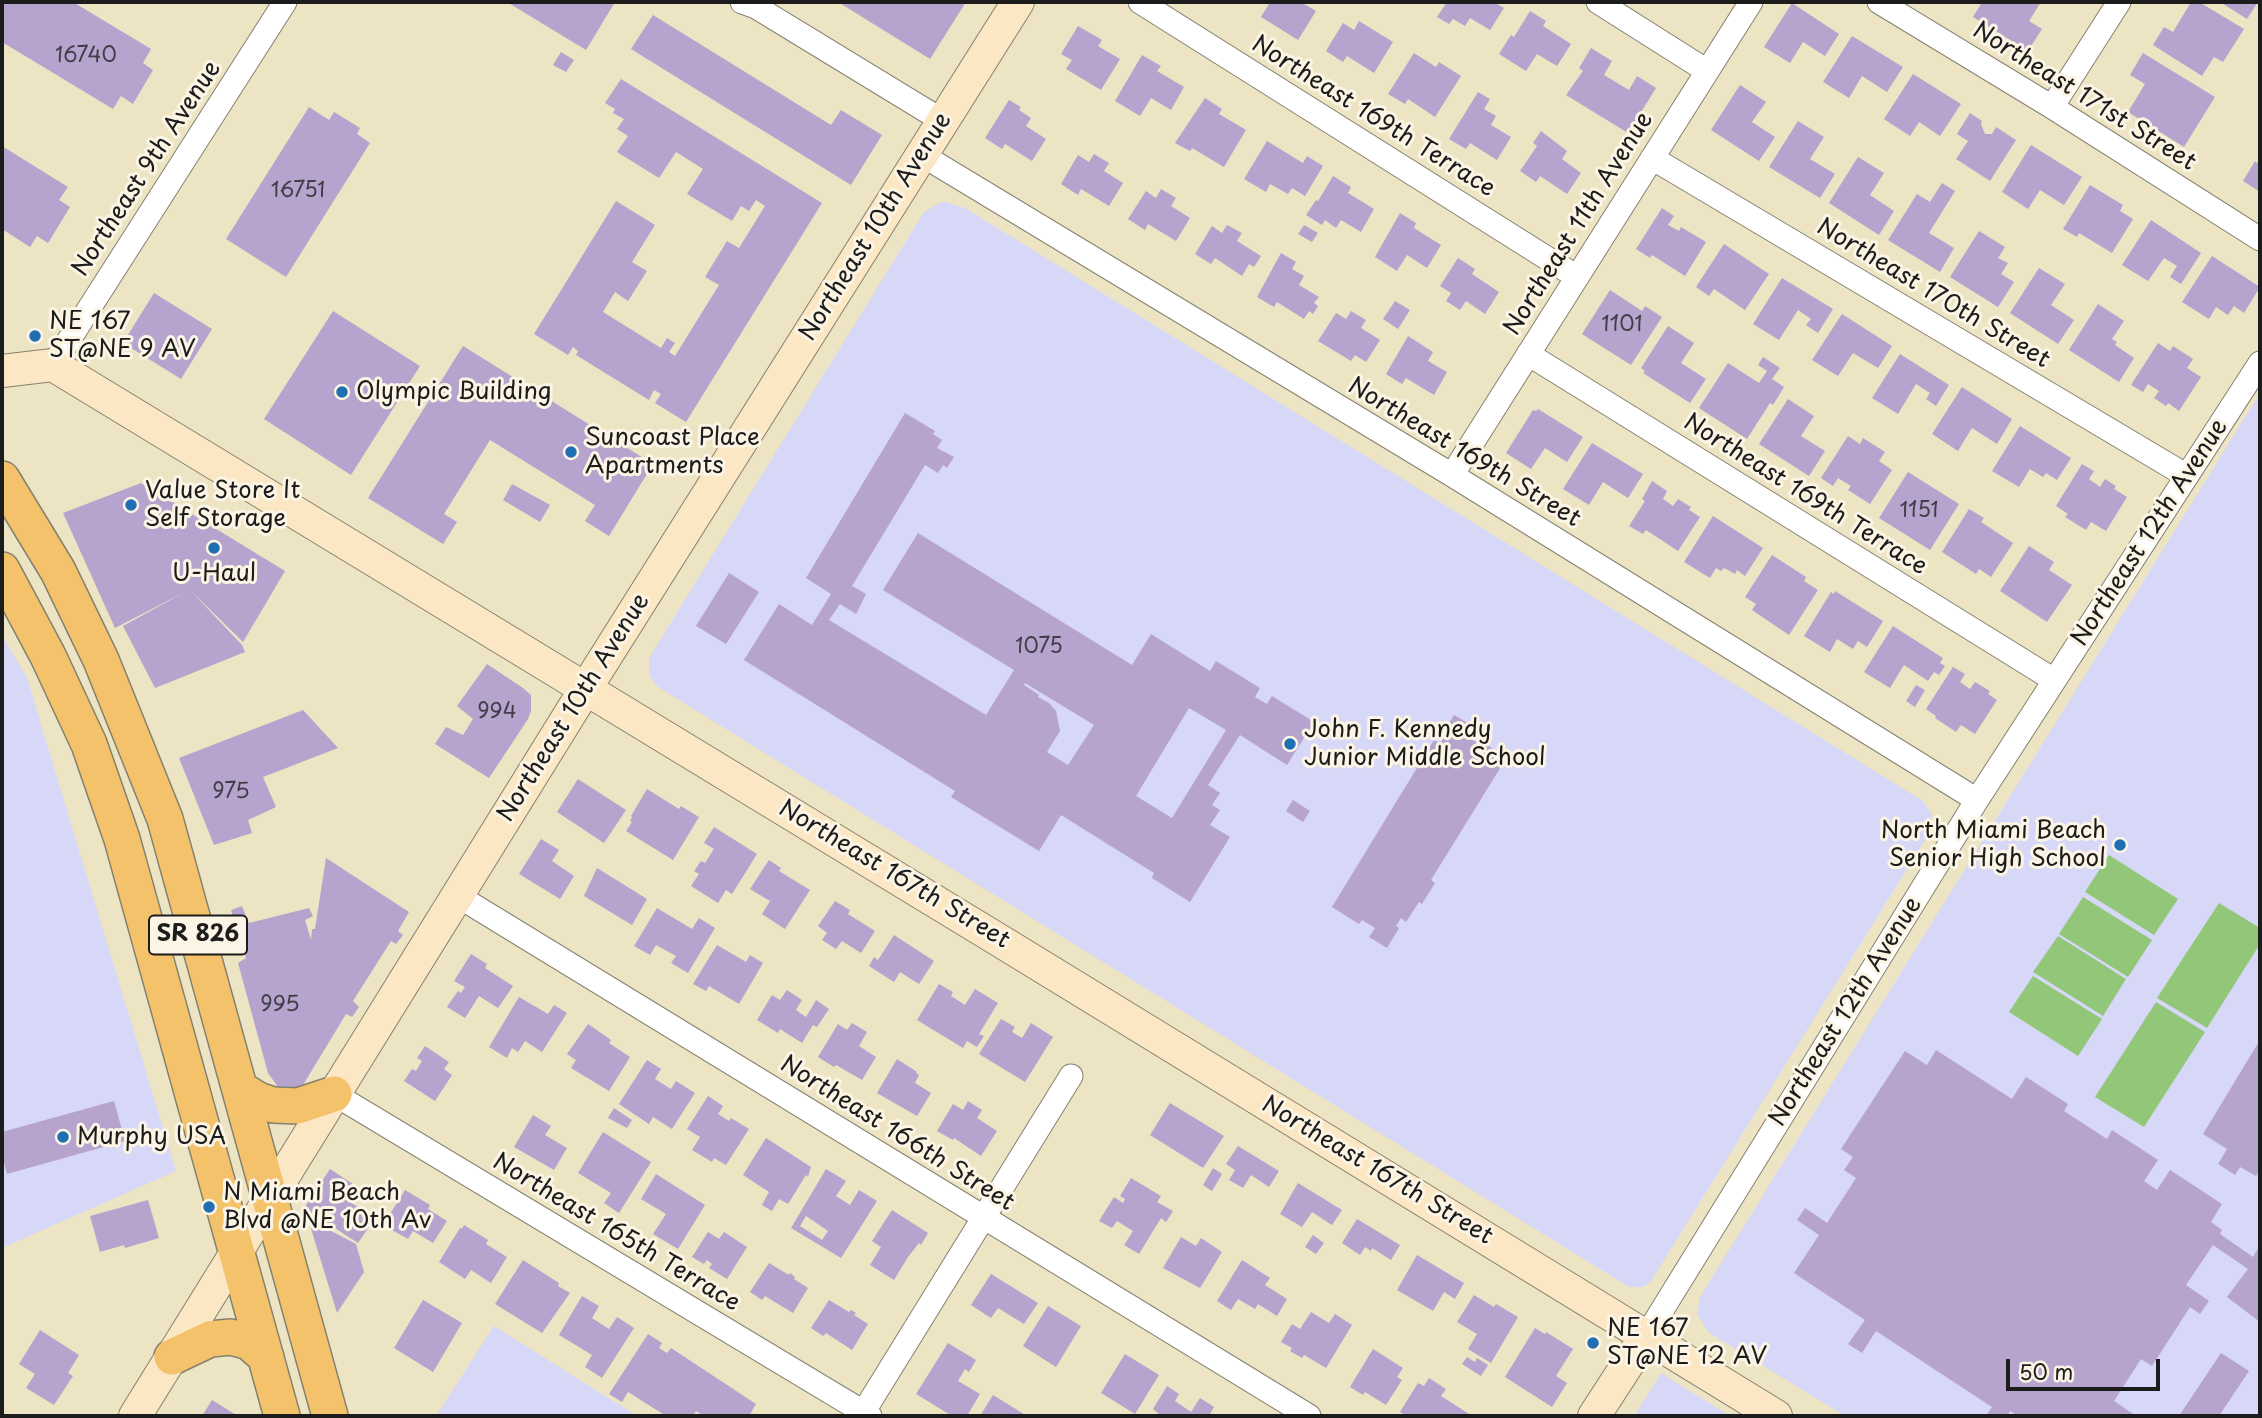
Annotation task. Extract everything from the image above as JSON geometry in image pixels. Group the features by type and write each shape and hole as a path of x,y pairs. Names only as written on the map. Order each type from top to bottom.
{"main road":[{"name":"SR 826","path":"2,479 58,571 80,615 165,819 330,1416"},
{"name":"SR 826","path":"2,570 48,656 89,744 122,839 282,1416"},
{"path":"240,1089 273,1105 298,1106 334,1094"},
{"path":"172,1357 210,1339 231,1337 249,1342 266,1357"}],"street":[{"name":"Northeast 9th Avenue","path":"53,365 285,2"},
{"path":"743,2 756,7 943,121"},
{"name":"Northeast 10th Avenue","path":"135,1416 586,688 1018,2"},
{"name":"Northeast 169th Terrace","path":"1140,2 1577,277"},
{"path":"1598,2 1707,71"},
{"name":"Northeast 11th Avenue","path":"1451,475 1751,2"},
{"name":"Northeast 171st Street","path":"1879,2 2052,107 2260,239"},
{"path":"2052,107 2119,2"},
{"name":"Northeast 169th Street","path":"922,155 1451,475 1977,800"},
{"name":"Northeast 170th Street","path":"1652,158 2187,476"},
{"name":"Northeast 169th Terrace","path":"1528,354 2054,680"},
{"name":"Northeast 12th Avenue","path":"1594,1416 1977,800 2260,363"},
{"path":"2,371 53,365"},
{"name":"Northeast 167th Street","path":"53,365 1776,1416"},
{"name":"Northeast 166th Street","path":"458,896 1309,1416"},
{"path":"865,1415 1071,1076"},
{"name":"Northeast 165th Terrace","path":"334,1094 865,1415"}],"shaded area":[{"name":"John F. Kennedy Junior Middle School","path":"943,201 965,208 1923,801 1932,814 1930,832 1651,1281 1643,1287 1629,1287 658,687 650,676 649,658 924,212"},
{"name":"North Miami Beach Senior High School","path":"2260,393 2260,1416 1845,1416 1708,1332 1697,1314 1700,1297"},
{"path":"2,636 27,678 176,1171 2,1248"},
{"path":"494,1326 637,1416 436,1416"},
{"path":"1661,1373 1730,1416 1634,1416"}],"green space":[{"path":"2109,855 2178,899 2154,935 2085,892"},
{"path":"2083,897 2152,940 2128,977 2059,934"},
{"path":"2219,903 2260,928 2260,944 2207,1028 2157,998"},
{"path":"2058,936 2126,979 2103,1016 2033,972"},
{"path":"2033,976 2102,1019 2078,1056 2009,1012"},
{"path":"2156,1002 2205,1032 2144,1127 2095,1097"}],"building":[{"path":"2,2 73,2 151,49 143,63 153,70 133,104 121,96 113,109 2,42"},
{"path":"507,2 615,2 586,50"},
{"path":"838,2 966,2 930,59"},
{"path":"1270,2 1301,2 1316,11 1298,40 1261,17"},
{"path":"1447,2 1494,2 1504,8 1490,30 1470,18 1465,26 1453,19 1449,24 1437,17"},
{"path":"1982,2 2041,2 2029,21 2042,29 2028,51 1973,17"},
{"path":"2191,2 2199,2 2244,29 2223,62 2214,57 2202,76 2153,45 2164,27 2173,32"},
{"path":"2220,2 2258,2 2247,19"},
{"path":"1792,3 1839,34 1825,56 1803,42 1790,63 1764,47"},
{"path":"1530,11 1546,21 1543,26 1571,44 1557,66 1537,54 1526,71 1499,54 1511,35 1514,37"},
{"path":"653,15 831,125 841,110 882,135 851,185 631,49"},
{"path":"1359,21 1393,42 1374,73 1347,56 1343,62 1326,51 1343,23 1354,30"},
{"path":"1078,26 1102,40 1098,46 1120,59 1101,90 1066,69 1072,60 1061,54"},
{"path":"1852,36 1903,67 1887,92 1862,76 1849,98 1823,82"},
{"path":"1591,48 1612,61 1604,75 1629,90 1637,76 1656,88 1628,133 1566,95 1583,71 1579,68"},
{"path":"561,52 574,60 566,72 553,65"},
{"path":"1414,53 1436,67 1439,62 1461,76 1435,117 1408,99 1405,104 1388,94"},
{"path":"2143,53 2215,97 2184,147 2128,112 2145,84 2130,75"},
{"path":"1142,55 1161,66 1157,71 1184,87 1171,110 1151,98 1140,116 1115,101"},
{"path":"1913,74 1961,104 1940,136 1919,122 1910,136 1884,119"},
{"path":"621,79 822,203 686,422 655,403 661,394 654,390 649,400 576,355 578,351 573,347 568,355 534,334 616,201 655,225 632,262 647,271 628,301 615,292 603,312 661,348 667,338 675,343 669,352 675,356 719,285 705,277 727,241 739,248 765,206 756,200 749,211 741,206 732,221 687,194 703,169 676,152 659,178 617,152 628,136 617,129 624,119 613,113 615,109 605,103"},
{"path":"1740,85 1766,102 1752,122 1775,137 1759,161 1711,130"},
{"path":"1478,92 1490,99 1484,109 1496,116 1491,125 1511,137 1497,160 1470,143 1466,149 1449,139"},
{"path":"1205,98 1222,109 1219,114 1246,130 1224,167 1192,148 1190,151 1175,143"},
{"path":"1009,100 1021,107 1019,110 1031,118 1026,126 1046,139 1032,161 1005,144 1002,149 985,138"},
{"path":"309,107 329,120 334,112 360,128 357,134 370,143 286,277 226,239"},
{"path":"1970,113 1982,121 1985,134 1992,134 1996,127 2016,140 1990,181 1956,159 1968,141 1957,134"},
{"path":"1798,121 1824,137 1810,159 1835,174 1820,198 1769,167"},
{"path":"1541,131 1567,151 1562,159 1581,173 1567,194 1540,176 1536,182 1520,171 1537,146 1533,143"},
{"path":"1267,141 1303,163 1307,156 1323,166 1305,196 1292,188 1288,194 1270,184 1266,192 1244,179"},
{"path":"2031,145 2082,177 2064,205 2040,190 2028,209 2002,192"},
{"path":"2,146 68,187 59,200 70,207 48,243 37,236 30,247 2,229"},
{"path":"1094,154 1109,163 1104,171 1123,183 1109,206 1081,189 1078,195 1061,184 1078,155 1089,162"},
{"path":"1858,157 1884,173 1870,195 1894,211 1879,235 1829,203"},
{"path":"2260,158 2260,192 2243,181 2255,161 2257,163"},
{"path":"1333,176 1351,187 1348,193 1374,209 1361,232 1341,220 1336,228 1325,220 1322,225 1306,215"},
{"path":"1942,183 1955,191 1929,233 1954,248 1940,272 1888,240 1917,194 1930,202"},
{"path":"2090,185 2123,205 2120,211 2133,219 2112,253 2079,233 2077,237 2063,229"},
{"path":"1161,189 1176,198 1171,206 1190,218 1176,241 1148,224 1145,230 1128,219 1146,191 1156,198"},
{"path":"1662,208 1674,216 1668,225 1679,231 1681,227 1706,242 1685,276 1652,255 1650,258 1636,249"},
{"path":"1400,213 1416,223 1414,228 1441,245 1427,268 1407,255 1397,271 1375,257"},
{"path":"2151,220 2201,253 2181,284 2170,277 2177,266 2164,258 2148,281 2122,265"},
{"path":"1227,225 1242,233 1237,241 1261,256 1254,267 1249,264 1242,276 1215,258 1211,264 1195,254 1212,226 1222,233"},
{"path":"1304,225 1318,233 1312,242 1298,234"},
{"path":"1979,231 2005,247 1998,258 2008,263 2001,274 2014,282 1998,307 1950,277"},
{"path":"1724,244 1769,274 1745,310 1714,289 1709,296 1696,287"},
{"path":"1281,253 1296,262 1292,269 1304,276 1299,285 1319,297 1314,303 1318,306 1313,314 1309,311 1304,319 1277,302 1274,307 1257,297"},
{"path":"2212,256 2260,287 2244,313 2234,306 2228,315 2216,307 2209,319 2182,302"},
{"path":"1458,258 1475,269 1472,274 1499,292 1485,314 1466,301 1460,310 1446,301 1451,293 1440,286"},
{"path":"2039,268 2065,284 2051,305 2074,320 2058,344 2010,313"},
{"path":"1782,278 1833,309 1818,333 1806,325 1811,319 1798,310 1779,340 1753,324"},
{"path":"1610,290 1642,311 1645,306 1662,317 1631,365 1582,334"},
{"path":"154,293 212,329 181,379 123,343"},
{"path":"1395,301 1410,310 1398,329 1383,319"},
{"path":"2098,304 2124,321 2112,339 2117,342 2115,345 2134,358 2119,382 2069,350"},
{"name":"Olympic Building","path":"333,311 420,366 351,475 264,419"},
{"path":"1351,311 1366,320 1361,328 1380,340 1366,362 1355,355 1351,361 1318,341 1336,313 1346,319"},
{"path":"1842,314 1892,346 1878,368 1853,353 1838,376 1812,360"},
{"path":"1668,326 1694,343 1681,363 1706,379 1690,403 1643,373 1645,371 1641,368"},
{"path":"1408,336 1433,352 1428,361 1447,372 1434,395 1406,378 1402,384 1386,374"},
{"path":"2158,343 2170,351 2173,346 2193,359 2187,368 2201,377 2179,411 2154,398 2159,391 2148,384 2143,392 2131,385"},
{"name":"Suncoast Place Apartments","path":"463,346 653,464 609,536 585,521 595,505 490,440 444,514 457,522 443,544 368,498"},
{"path":"1900,354 1949,385 1936,406 1926,399 1930,393 1916,384 1898,414 1872,398"},
{"path":"1763,357 1780,368 1772,379 1784,387 1773,405 1770,403 1747,439 1699,408 1728,363 1759,383 1767,371 1758,365"},
{"path":"1962,387 2012,419 1997,444 1972,428 1958,451 1932,434"},
{"path":"1788,399 1814,416 1801,436 1825,451 1809,476 1759,444"},
{"path":"1538,409 1583,437 1567,462 1545,448 1531,469 1506,453 1533,410"},
{"path":"905,413 935,431 933,434 942,440 937,448 954,457 947,468 943,465 938,473 925,465 852,586 866,594 856,614 840,604 829,620 986,715 1014,670 883,590 918,533 1132,665 1151,634 1210,671 1216,661 1260,688 1255,697 1267,704 1272,696 1314,722 1287,765 1240,735 1208,785 1220,793 1212,805 1220,810 1210,825 1230,837 1190,902 1152,878 1154,873 1061,815 1039,851 951,797 955,791 744,660 779,604 812,625 831,594 806,578","holes":["1025,683 1094,725 1068,765 1047,752 1060,731 1056,711 1024,685","1189,708 1226,730 1172,818 1136,796"]},
{"path":"2020,426 2071,458 2057,480 2046,473 2043,477 2030,469 2019,487 1992,471"},
{"path":"1848,436 1860,444 1863,438 1885,452 1879,461 1892,470 1870,504 1848,490 1851,486 1838,478 1833,486 1821,478"},
{"path":"1592,443 1643,474 1628,498 1603,482 1589,505 1563,489"},
{"path":"2082,464 2094,471 2089,479 2100,487 2105,479 2127,497 2106,531 2091,522 2086,530 2065,517 2068,514 2056,506"},
{"path":"1908,472 1959,504 1930,550 1879,518"},
{"path":"1652,481 1667,491 1663,499 1673,506 1678,499 1700,517 1678,551 1646,530 1643,534 1629,526 1645,501 1642,499"},
{"path":"141,483 285,571 243,642 190,590 242,645 245,652 155,688 123,626 185,592 115,628 63,513"},
{"path":"512,484 550,505 540,522 503,500"},
{"path":"1969,509 1984,518 1981,522 2013,543 1991,577 1979,569 1976,574 1942,552"},
{"path":"1713,516 1763,548 1745,576 1737,570 1735,574 1724,568 1721,571 1716,568 1710,578 1684,562"},
{"path":"2029,546 2054,562 2049,570 2072,585 2047,622 2000,591"},
{"path":"1772,555 1806,577 1804,581 1818,590 1789,635 1752,610 1756,604 1745,597"},
{"path":"729,573 759,592 726,644 696,626"},
{"path":"1835,591 1883,621 1867,647 1858,641 1853,649 1837,639 1830,652 1804,636 1831,592 1834,594"},
{"path":"1893,626 1943,658 1940,663 1945,666 1939,675 1934,672 1928,681 1904,665 1890,688 1864,672"},
{"path":"487,664 531,695 528,719 489,778 435,744 446,727 463,735 473,719 457,706"},
{"path":"1953,667 1965,674 1960,682 1970,689 1975,682 1990,691 1988,694 1997,700 1975,734 1961,725 1956,732 1926,709"},
{"path":"1916,685 1925,690 1915,707 1906,701"},
{"path":"303,710 338,748 263,777 276,807 248,820 252,833 214,845 179,758"},
{"path":"1454,715 1471,725 1465,735 1507,757 1431,880 1435,883 1422,904 1419,902 1406,922 1401,918 1396,926 1399,928 1387,948 1369,937 1375,928 1362,920 1359,924 1332,907 1434,740 1440,744 1444,737 1442,735"},
{"path":"578,779 626,810 604,843 557,812"},
{"path":"647,789 679,809 681,806 699,817 673,860 626,831 632,822 631,816"},
{"path":"1293,800 1310,811 1303,822 1286,811"},
{"path":"714,827 757,854 732,894 726,890 718,903 691,886 699,874 694,871 701,861 705,863 714,849 704,843"},
{"path":"541,839 559,850 552,861 574,876 560,899 519,874"},
{"path":"326,858 409,912 398,931 403,935 396,944 391,941 353,1001 359,1007 352,1017 346,1014 300,1090 289,1093 278,1087 268,1073 238,963 246,958 231,910 242,906 249,923 309,908 313,916 305,920 311,940"},
{"path":"769,860 781,868 779,871 810,890 785,929 762,914 770,901 750,889"},
{"path":"597,868 647,899 632,925 584,896"},
{"path":"835,901 850,910 848,914 875,931 861,953 842,941 836,949 822,940 827,933 818,926"},
{"path":"657,908 692,929 699,918 715,928 688,973 671,963 676,956 656,945 650,955 634,946"},
{"path":"894,935 934,961 919,984 900,972 894,982 869,966 874,957 878,960"},
{"path":"717,945 746,962 750,955 763,963 739,1004 709,986 706,991 693,984"},
{"path":"471,954 487,964 485,968 513,986 498,1008 479,996 465,1018 447,1007 458,991 461,993 465,987 454,981"},
{"path":"939,984 953,992 951,996 965,1005 975,989 998,1003 979,1034 984,1036 977,1047 967,1041 963,1048 917,1020"},
{"path":"787,990 802,1000 796,1010 806,1017 816,1000 829,1009 817,1027 813,1025 802,1043 780,1029 778,1033 757,1020 772,995 780,1000"},
{"path":"519,997 548,1014 554,1005 567,1013 542,1052 525,1041 518,1052 512,1048 507,1058 489,1047"},
{"path":"1001,1019 1015,1027 1012,1032 1022,1038 1031,1023 1053,1037 1025,1082 979,1054"},
{"path":"852,1023 867,1032 859,1046 876,1057 862,1080 818,1057 838,1024 847,1030"},
{"path":"588,1024 630,1057 609,1091 571,1068 576,1060 567,1054"},
{"path":"2260,1040 2260,1169 2256,1176 2240,1167 2235,1175 2218,1164 2227,1149 2203,1134"},
{"path":"425,1046 449,1062 444,1069 452,1075 435,1101 404,1081 412,1069 416,1071 422,1061 417,1058"},
{"path":"1936,1050 2012,1099 2026,1077 2068,1104 2064,1111 2107,1139 2112,1130 2158,1160 2144,1181 2157,1190 2170,1170 2222,1204 2211,1222 2222,1230 2220,1234 2253,1257 2260,1245 2260,1322 2227,1297 2248,1269 2213,1245 2186,1285 2209,1301 2200,1314 2190,1307 2152,1366 2141,1359 2114,1401 2136,1416 2019,1416 2010,1411 2007,1416 1986,1416 1992,1407 1876,1331 1862,1353 1848,1344 1865,1320 1794,1273 1819,1235 1797,1220 1805,1208 1827,1223 1856,1178 1844,1170 1853,1157 1841,1149 1905,1051 1927,1065"},
{"path":"897,1059 917,1072 919,1075 915,1083 931,1093 917,1116 877,1093"},
{"path":"647,1060 661,1069 655,1079 671,1089 676,1081 695,1093 672,1129 653,1117 649,1124 619,1104"},
{"path":"708,1096 723,1106 718,1114 749,1129 726,1165 714,1158 712,1162 692,1150 700,1137 687,1129"},
{"name":"Murphy USA","path":"114,1101 125,1141 7,1174 2,1156 2,1132"},
{"path":"968,1101 982,1110 977,1118 997,1131 981,1156 954,1138 953,1140 937,1131 953,1104 963,1110"},
{"path":"1170,1103 1224,1136 1203,1168 1150,1135"},
{"path":"614,1108 632,1120 627,1128 608,1118"},
{"path":"533,1115 551,1126 545,1135 567,1148 554,1170 514,1147"},
{"path":"603,1132 651,1162 619,1213 604,1203 611,1193 578,1173"},
{"path":"766,1138 811,1167 808,1177 806,1175 788,1204 779,1199 772,1211 762,1205 769,1192 743,1175"},
{"path":"1238,1146 1279,1171 1269,1187 1251,1175 1243,1188 1229,1180 1235,1170 1226,1164"},
{"path":"1213,1168 1222,1174 1212,1191 1203,1185"},
{"path":"330,1169 356,1186 347,1200 375,1218 358,1243 304,1208"},
{"path":"826,1169 846,1181 836,1196 850,1205 859,1190 877,1201 841,1258 791,1228","holes":["806,1216 828,1231 822,1240 800,1226"]},
{"path":"656,1174 705,1205 678,1249 653,1234 666,1214 641,1199"},
{"path":"1131,1178 1161,1196 1157,1202 1173,1211 1166,1222 1161,1218 1139,1254 1124,1245 1133,1231 1117,1221 1112,1228 1099,1221 1114,1197 1123,1203 1125,1199 1120,1196"},
{"path":"1298,1183 1342,1210 1332,1225 1312,1212 1302,1227 1280,1214"},
{"path":"405,1190 430,1205 428,1209 447,1221 433,1243 413,1231 408,1239 383,1225"},
{"path":"148,1200 159,1238 100,1252 90,1216"},
{"path":"892,1210 928,1233 921,1245 919,1243 908,1257 894,1280 870,1265 881,1247 872,1241"},
{"path":"308,1219 356,1244 364,1272 337,1313"},
{"path":"1357,1219 1400,1245 1391,1260 1372,1248 1371,1251 1365,1247 1360,1255 1342,1243"},
{"path":"464,1225 488,1240 486,1244 507,1257 491,1283 471,1270 465,1279 439,1262"},
{"path":"708,1232 719,1239 724,1232 747,1247 727,1279 709,1268 712,1264 707,1260 704,1264 692,1257"},
{"path":"1313,1235 1324,1243 1316,1254 1305,1247"},
{"path":"1181,1237 1196,1246 1201,1238 1222,1252 1200,1288 1163,1268"},
{"path":"1417,1255 1464,1283 1455,1299 1444,1292 1433,1311 1397,1290"},
{"path":"523,1260 570,1293 542,1333 495,1304"},
{"path":"1242,1260 1270,1278 1265,1285 1287,1299 1277,1316 1258,1304 1255,1309 1238,1299 1231,1310 1217,1301"},
{"path":"769,1263 789,1275 790,1273 808,1288 793,1313 765,1296 762,1300 750,1292"},
{"path":"991,1274 1038,1303 1024,1324 998,1308 991,1318 971,1305"},
{"path":"1474,1295 1518,1317 1491,1363 1468,1349 1477,1334 1457,1322"},
{"path":"582,1296 599,1306 592,1318 609,1329 617,1317 634,1328 602,1378 585,1367 592,1355 559,1335"},
{"path":"423,1300 462,1323 433,1372 394,1348"},
{"path":"829,1300 849,1312 851,1310 856,1313 854,1315 868,1324 852,1350 826,1333 823,1336 811,1328"},
{"path":"1048,1306 1081,1326 1056,1367 1023,1346"},
{"path":"1311,1312 1329,1323 1335,1314 1352,1325 1326,1368 1304,1355 1302,1358 1281,1342 1292,1324 1300,1329"},
{"path":"1535,1328 1573,1349 1556,1376 1567,1383 1552,1407 1505,1377"},
{"path":"40,1330 79,1355 68,1373 73,1376 54,1405 26,1388 35,1374 19,1364"},
{"path":"648,1334 662,1343 659,1348 667,1353 671,1348 756,1404 749,1416 704,1416 696,1411 693,1416 666,1416 628,1392 622,1402 609,1394"},
{"path":"948,1343 976,1360 969,1372 965,1369 958,1381 980,1394 967,1416 952,1416 916,1394"},
{"path":"1373,1349 1403,1368 1397,1377 1402,1380 1386,1405 1365,1392 1363,1395 1350,1387"},
{"path":"2221,1353 2249,1371 2219,1416 2179,1416"},
{"path":"1125,1354 1159,1375 1135,1414 1101,1393"},
{"path":"1467,1357 1475,1362 1477,1358 1488,1365 1481,1376 1462,1364"},
{"path":"1429,1378 1446,1389 1441,1396 1469,1414 1468,1416 1407,1416 1400,1412 1418,1383 1424,1386"},
{"path":"1167,1386 1179,1394 1175,1401 1191,1412 1200,1398 1214,1407 1209,1416 1161,1416 1153,1409"},
{"path":"993,1395 1027,1416 980,1416"},
{"path":"212,1400 238,1416 202,1416"}],"place":[{"name":"NE 167 ST@NE 9 AV","path":"35,336"},
{"name":"Olympic Building","path":"342,392"},
{"name":"Suncoast Place Apartments","path":"571,452"},
{"name":"Value Store It Self Storage","path":"131,505"},
{"name":"U-Haul","path":"214,548"},
{"name":"John F. Kennedy Junior Middle School","path":"1290,744"},
{"name":"North Miami Beach Senior High School","path":"2120,845"},
{"name":"Murphy USA","path":"63,1137"},
{"name":"N Miami Beach Blvd @NE 10th Av","path":"209,1207"},
{"name":"NE 167 ST@NE 12 AV","path":"1593,1343"}]}
